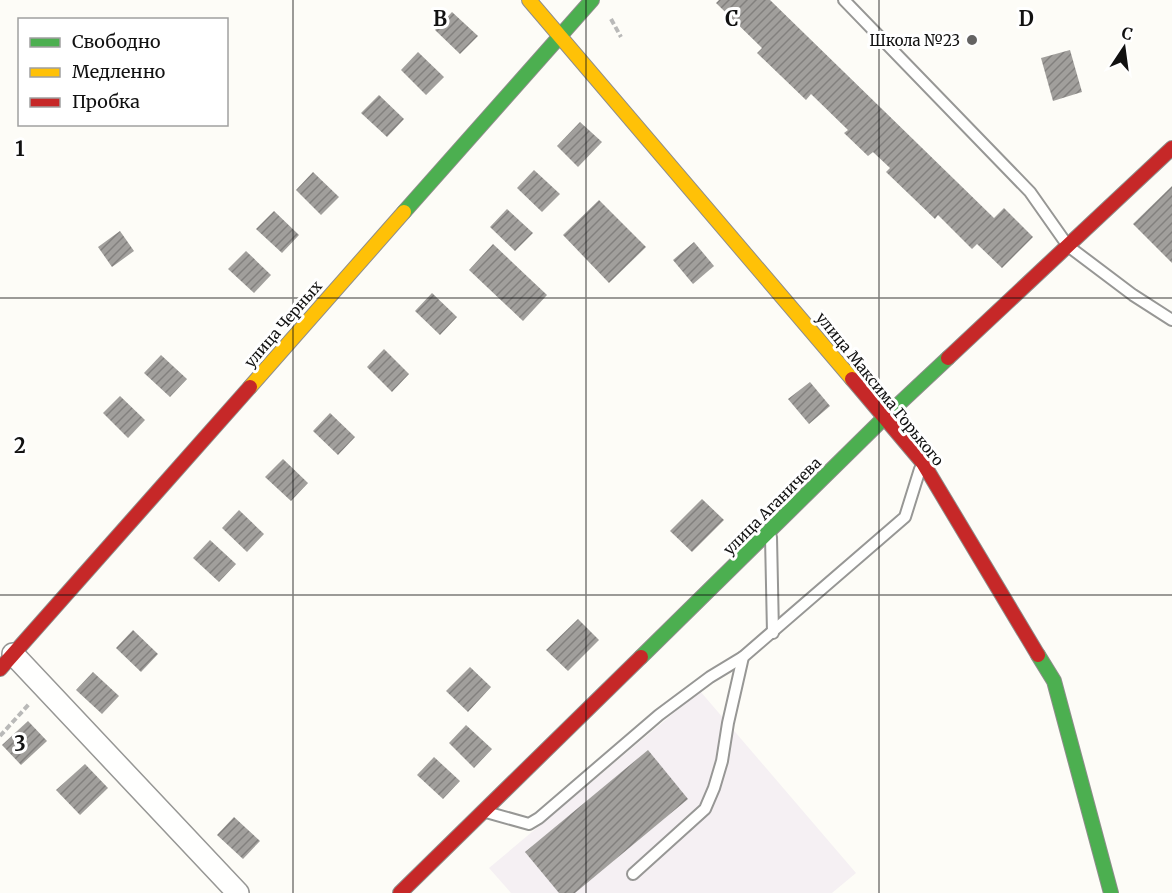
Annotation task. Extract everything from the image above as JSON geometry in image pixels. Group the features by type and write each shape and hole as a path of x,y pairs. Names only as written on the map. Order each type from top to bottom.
{"street":[{"name":"улица Максима Горького","path":"530,0 923,463 1054,681 1111,893"},
{"name":"улица Черных","path":"7,662 592,0"},
{"name":"улица Аганичева","path":"400,893 885,417 1172,148"},
{"path":"7,662 44,687 238,893"}],"lane":[{"path":"844,0 1030,192 1068,246 1133,296 1172,320"},
{"path":"483,812 529,825 659,715 710,677 743,657 905,517 923,463"},
{"path":"771,530 773,633"},
{"path":"633,874 705,808 714,788 722,760 743,657"}],"path":[{"path":"0,736 44,687"}],"shaded area":[{"path":"700,691 856,873 832,893 511,893 489,868"}],"building":[{"path":"719,0 770,0 994,218 1004,208 1033,237 1002,268 977,244 972,249 938,215 935,219 886,172 890,168 873,152 868,156 844,133 848,130 811,94 806,100 757,53 762,48 716,3"},
{"path":"452,12 478,36 460,54 435,30"},
{"path":"1070,50 1082,92 1053,101 1041,58"},
{"path":"418,52 444,77 426,95 401,70"},
{"path":"379,95 404,119 387,137 361,113"},
{"path":"580,122 602,142 578,167 557,146"},
{"path":"534,170 560,194 542,212 517,188"},
{"path":"313,172 339,197 321,215 296,190"},
{"path":"1172,186 1172,263 1133,224"},
{"path":"599,200 646,247 609,283 563,235"},
{"path":"507,209 533,233 515,251 490,227"},
{"path":"274,211 299,235 282,253 256,229"},
{"path":"120,231 134,251 112,267 98,247"},
{"path":"694,242 714,266 693,284 673,260"},
{"path":"493,244 547,295 523,321 469,270"},
{"path":"246,251 271,275 254,293 228,269"},
{"path":"432,293 457,317 440,335 415,311"},
{"path":"384,349 409,374 392,392 367,367"},
{"path":"161,355 187,379 170,397 144,373"},
{"path":"810,382 830,406 809,424 788,399"},
{"path":"120,396 145,420 128,438 103,413"},
{"path":"330,413 355,437 338,455 313,431"},
{"path":"283,459 308,483 291,501 265,477"},
{"path":"702,499 724,520 692,552 670,531"},
{"path":"239,510 264,534 247,552 222,528"},
{"path":"210,540 236,564 219,582 193,558"},
{"path":"578,619 599,640 568,671 546,650"},
{"path":"133,630 158,654 141,672 116,648"},
{"path":"470,667 491,687 468,712 446,691"},
{"path":"93,672 119,696 102,714 76,690"},
{"path":"28,721 47,741 21,765 2,745"},
{"path":"466,725 492,749 474,768 449,743"},
{"path":"648,750 688,799 575,893 559,893 525,852"},
{"path":"434,757 460,781 443,799 417,775"},
{"path":"85,764 108,788 80,815 56,790"},
{"path":"234,817 260,841 243,859 217,835"}],"traffic: fast":[{"path":"404,212 592,0"},
{"path":"641,657 948,358"},
{"path":"1038,655 1054,681 1111,893"}],"traffic: slow":[{"path":"529,0 852,379"},
{"path":"250,387 404,212"}],"traffic: jam":[{"path":"948,358 1172,148"},
{"path":"852,379 923,463 1038,655"},
{"path":"0,669 250,387"},
{"path":"400,893 641,657"}],"place":[{"name":"Школа №23","path":"972,40"}]}
